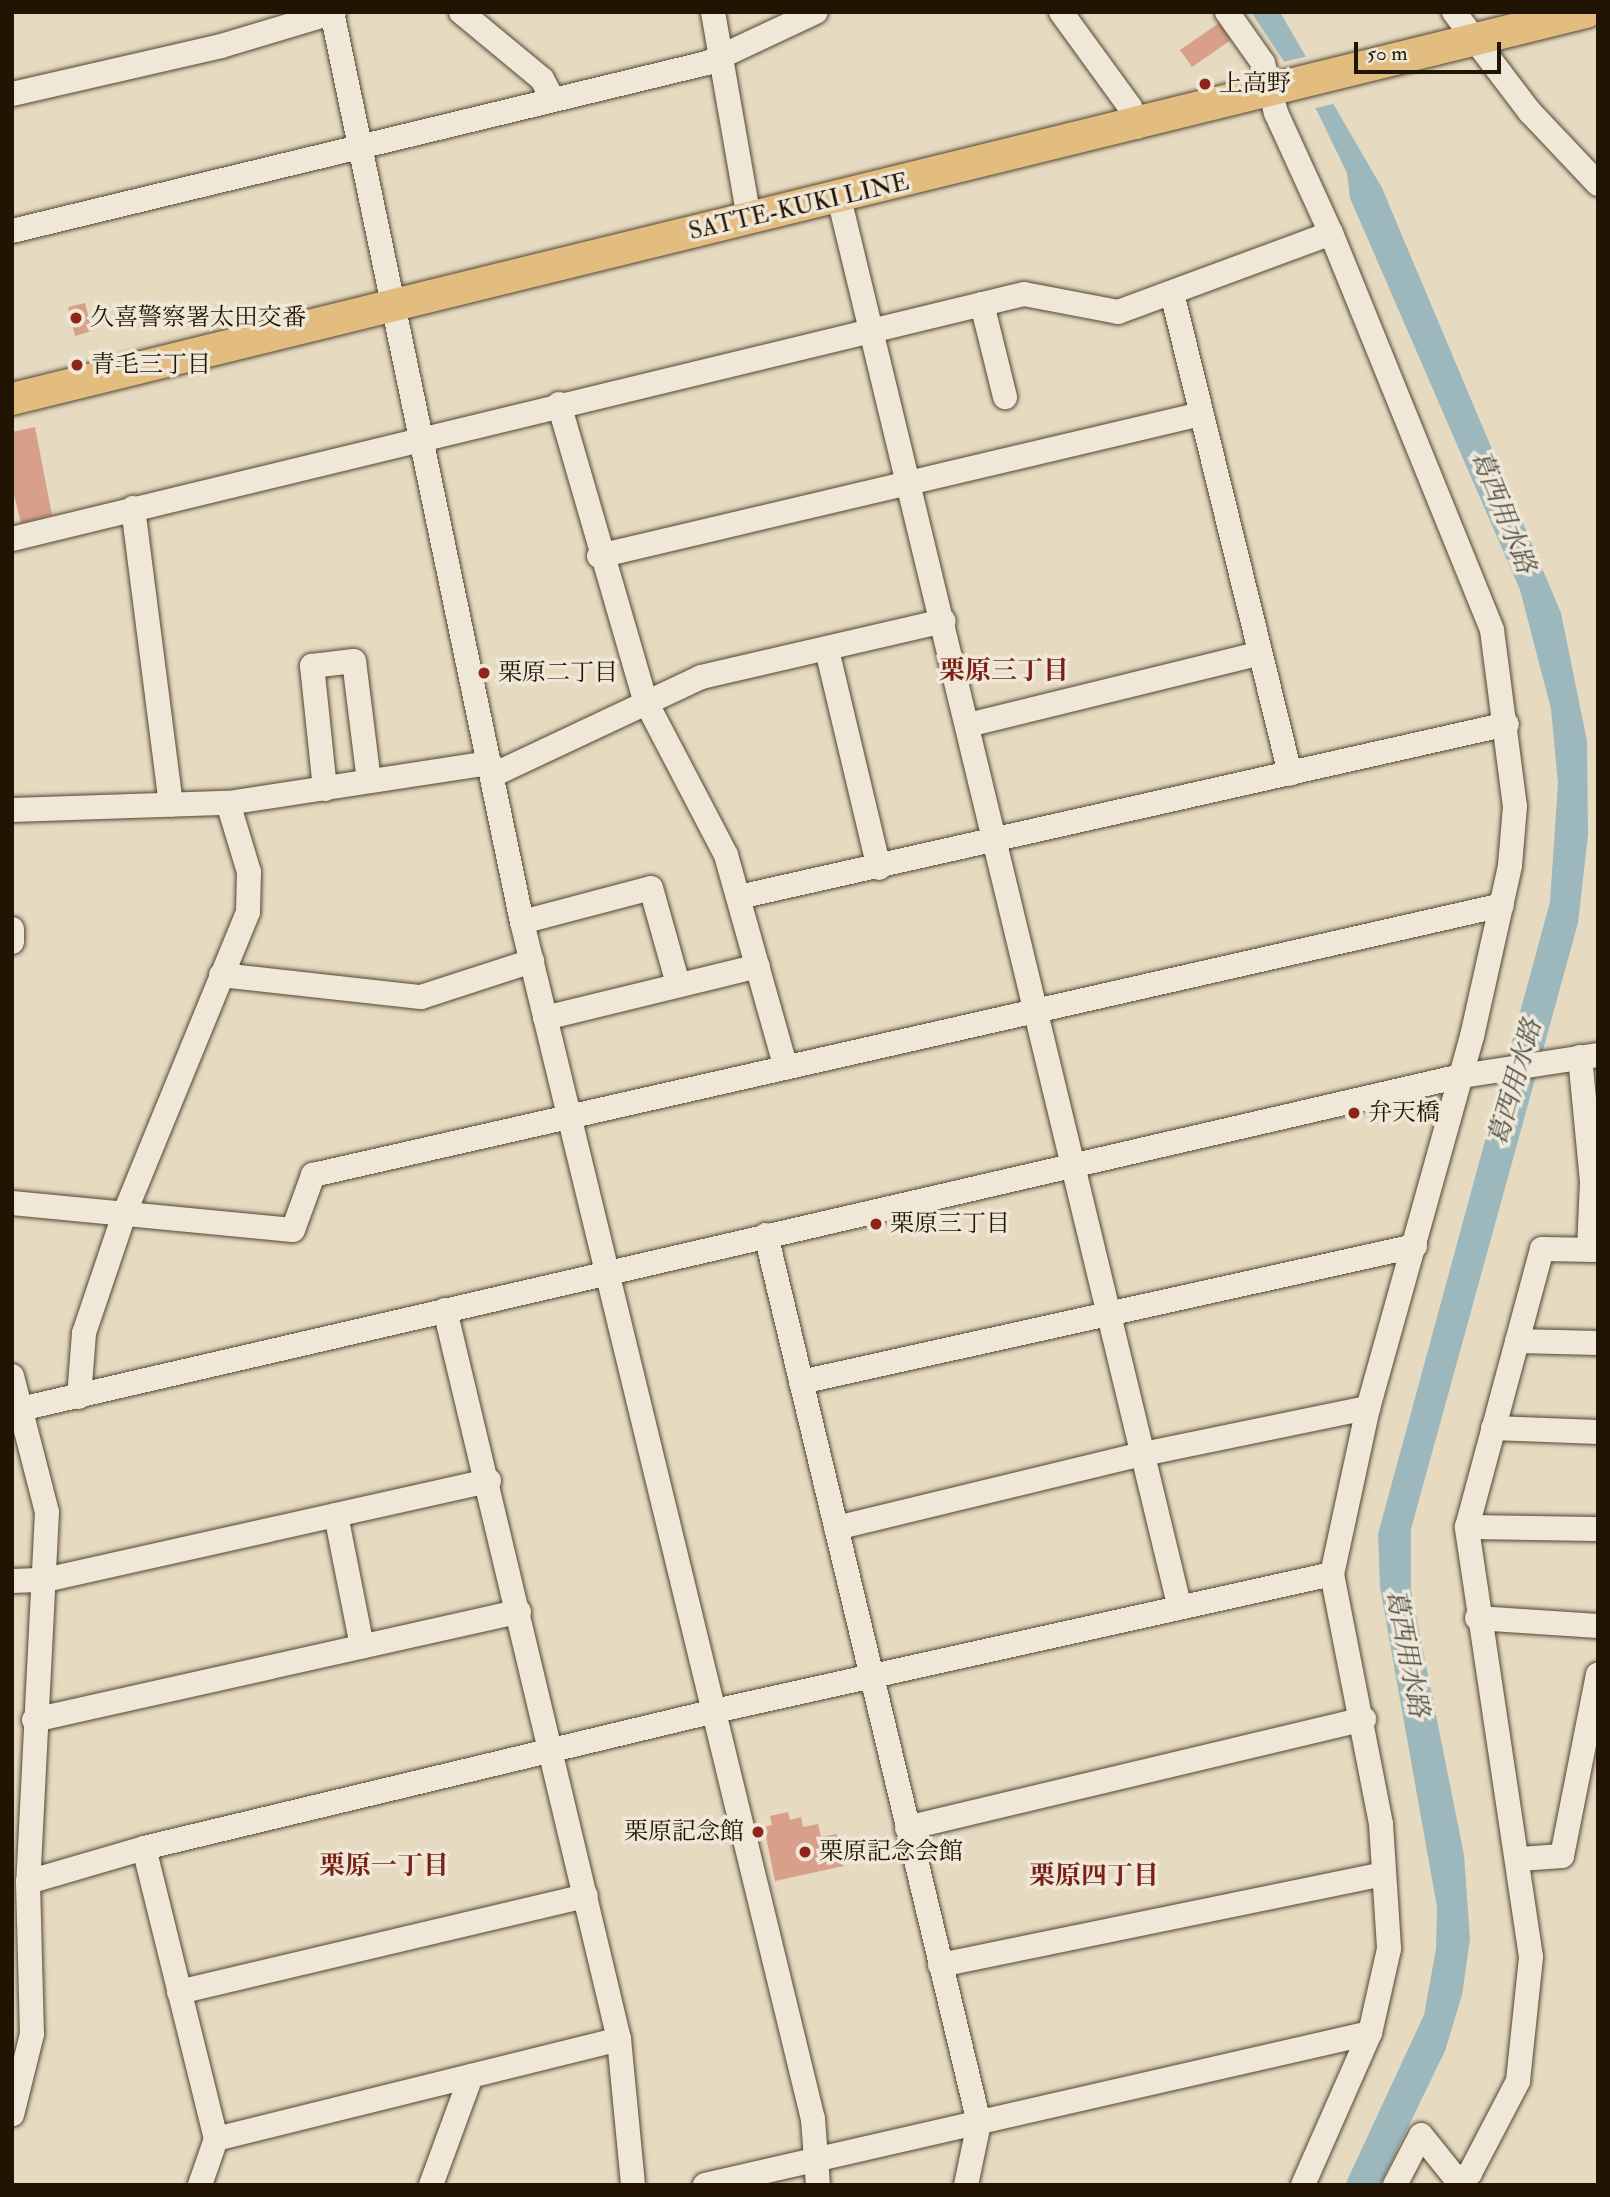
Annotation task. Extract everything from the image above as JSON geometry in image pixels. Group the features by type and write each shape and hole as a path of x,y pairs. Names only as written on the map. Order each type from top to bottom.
{"main road":[{"name":"SATTE-KUKI LINE","path":"12,400 393,304 1137,127 1586,12"}],"street":[{"path":"12,94 221,46 332,12 362,145 420,438 522,922 813,2119 818,2185"},
{"path":"461,12 542,79 552,98"},
{"path":"713,12 749,218"},
{"path":"12,230 720,58 816,12"},
{"path":"1061,12 1130,107 1137,127"},
{"path":"1227,12 1281,91 1331,233 1492,629 1507,724 1516,829 1502,905 1461,1076 1368,1408 1332,1574 1364,1719 1383,1874 1389,1949 1370,2033 1303,2185"},
{"path":"1454,12 1530,112 1598,184"},
{"path":"839,198 912,485 1035,1011 1179,1605"},
{"path":"12,539 559,404 1034,292 1107,314 1172,293 1331,233"},
{"path":"1172,293 1257,654 1290,774"},
{"path":"982,304 1005,397"},
{"path":"559,404 599,556 645,700 726,855 786,1068"},
{"path":"599,556 912,485 1201,414"},
{"path":"133,508 171,805"},
{"path":"12,810 228,803 369,781 491,769 701,677 944,621"},
{"path":"827,650 879,868"},
{"path":"968,725 1257,654"},
{"path":"325,789 312,666 354,661 369,781"},
{"path":"738,897 996,844 1507,724"},
{"path":"79,1397 84,1333 125,1212 248,912 249,873 228,803"},
{"path":"522,922 651,888 678,984"},
{"path":"12,1203 293,1230 313,1175 1502,905"},
{"path":"12,929 12,942"},
{"path":"221,975 421,997 532,961"},
{"path":"545,1018 758,966"},
{"path":"17,1411 766,1235 1461,1076 1589,1056 1593,1250 1542,1249 1467,1527 1477,1618 1520,1859 1531,1957 1518,2081 1475,2179 1457,2180 1421,2135 1395,2185"},
{"path":"766,1235 873,1674 906,1829 979,2123 966,2185"},
{"path":"801,1382 1108,1310 1415,1246"},
{"path":"445,1310 489,1481 619,2039 633,2185"},
{"path":"1517,1341 1598,1343"},
{"path":"12,1376 17,1411 47,1512 27,1882 32,2034 12,2115"},
{"path":"836,1528 1143,1454 1368,1408"},
{"path":"1493,1428 1598,1432"},
{"path":"12,1581 45,1580 489,1481"},
{"path":"335,1516 362,1647"},
{"path":"1467,1527 1598,1529"},
{"path":"27,1882 144,1848 715,1711 1179,1605 1332,1574"},
{"path":"34,1720 519,1612"},
{"path":"1477,1618 1598,1626"},
{"path":"1520,1859 1562,1856 1598,1675"},
{"path":"906,1829 1364,1719"},
{"path":"144,1848 216,2140 200,2185"},
{"path":"940,1965 1383,1874"},
{"path":"180,1992 586,1896"},
{"path":"705,2185 1370,2033"},
{"path":"216,2140 619,2039"},
{"path":"431,2185 471,2076"}],"water":[{"name":"葛西用水路","path":"1251,12 1280,12 1382,188 1561,613 1587,741 1588,835 1578,923 1411,1529 1411,1590 1464,1855 1470,1939 1462,1995 1445,2051 1380,2185 1345,2185 1424,2015 1436,1949 1437,1907 1380,1587 1378,1534 1550,902 1558,783 1551,709 1520,590 1350,198 1347,173 1317,111"}],"pier":[{"path":"1313,55 1341,102 1312,109 1283,62"}],"building":[{"path":"1219,23 1231,40 1192,67 1180,50"},
{"path":"85,303 92,331 75,336 68,307"},
{"path":"35,427 52,515 21,523 12,487 12,432"},
{"name":"栗原記念会館","path":"788,1812 790,1820 801,1817 803,1827 818,1824 821,1837 837,1834 844,1866 775,1881 764,1827 772,1825 770,1816"}],"place":[{"name":"上高野","path":"1205,84"},
{"name":"久喜警察署太田交番","path":"76,318"},
{"name":"青毛三丁目","path":"77,365"},
{"name":"栗原二丁目","path":"484,673"},
{"name":"弁天橋","path":"1354,1113"},
{"name":"栗原三丁目","path":"876,1224"},
{"name":"栗原記念館","path":"758,1832"},
{"name":"栗原記念会館","path":"805,1852"}],"district":[{"name":"栗原三丁目","path":"1004,672"},
{"name":"栗原一丁目","path":"384,1867"},
{"name":"栗原四丁目","path":"1094,1877"}]}
